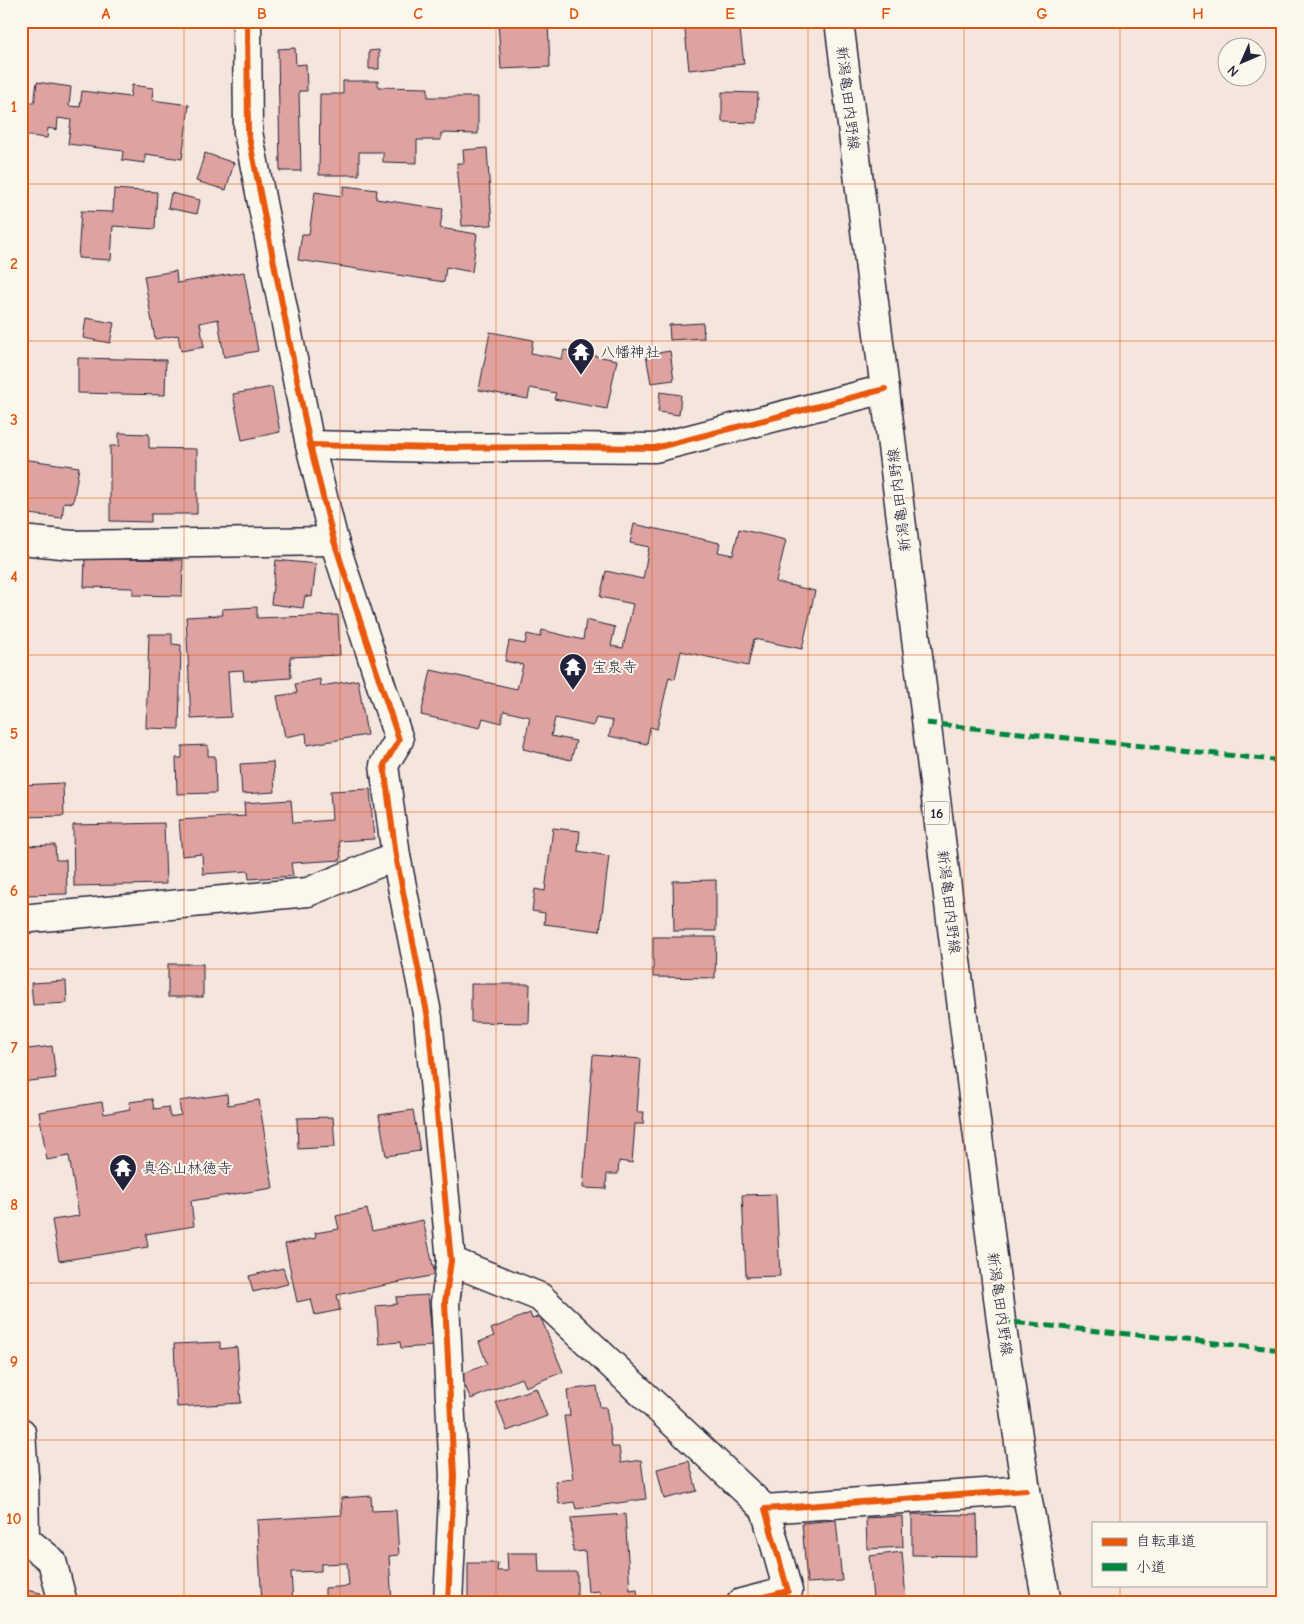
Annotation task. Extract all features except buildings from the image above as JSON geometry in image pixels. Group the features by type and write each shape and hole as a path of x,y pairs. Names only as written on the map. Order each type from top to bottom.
{"street":[{"path":"247,21 248,132 310,445 334,541 399,740 384,765 396,856 428,1018 450,1260 445,1302 454,1476 448,1603"},
{"name":"新潟亀田内野線","path":"839,21 1001,1320 1026,1490 1047,1603"},
{"path":"310,445 437,448 655,448 885,388"},
{"path":"21,540 72,545 334,541"},
{"path":"21,919 308,892 396,856"},
{"path":"450,1260 540,1297 765,1509 790,1597 742,1603"},
{"path":"21,1432 24,1539 52,1560 63,1603"},
{"path":"765,1509 1026,1490"}],"marked path":[{"path":"926,723 1283,761"},
{"path":"1001,1321 1283,1350"}],"cycle path":[{"path":"247,21 248,132 310,445 334,541 399,740 384,765 396,856 428,1018 451,1261 445,1302 454,1476 448,1603"},
{"path":"310,445 437,448 655,448 885,389"},
{"path":"741,1603 788,1591 765,1509 1026,1490"}],"place":[{"name":"八幡神社","path":"581,376"},
{"name":"宝泉寺","path":"573,691"},
{"name":"真谷山林徳寺","path":"123,1192"}]}
